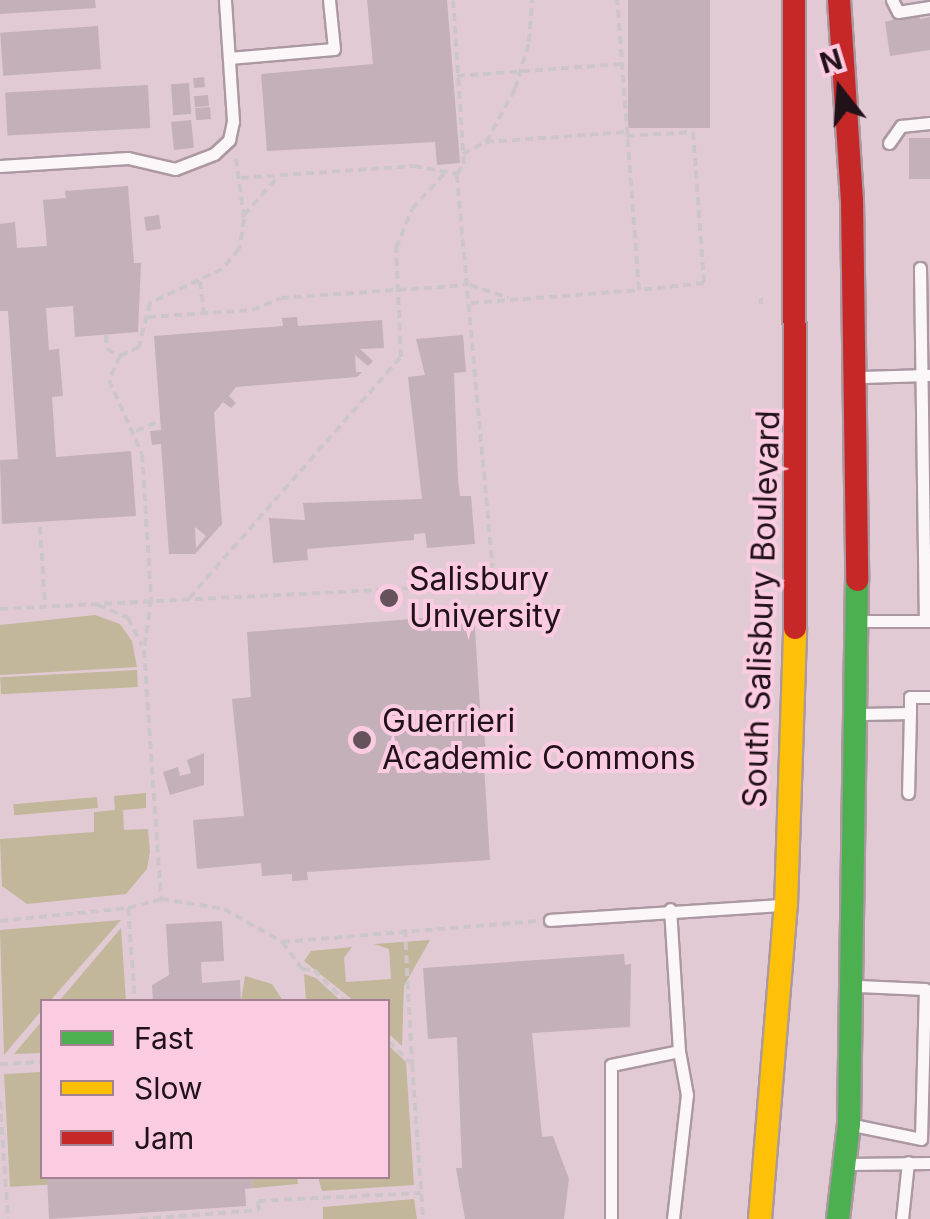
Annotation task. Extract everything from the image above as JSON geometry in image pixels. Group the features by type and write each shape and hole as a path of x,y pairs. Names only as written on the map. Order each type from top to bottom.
{"main road":[{"name":"South Salisbury Boulevard","path":"760,1219 786,905 819,300 794,0"},
{"path":"838,1219 848,1124 858,714 852,200 840,0"},
{"path":"819,300 833,406 855,455"}],"lane":[{"path":"0,166 128,158 175,169 194,166 229,140 225,0"},
{"path":"229,58 334,50 330,0"},
{"path":"892,0 898,12 930,8"},
{"path":"889,143 901,126 930,123"},
{"path":"857,621 928,621 926,375 920,268"},
{"path":"854,377 926,375"},
{"path":"908,793 910,698 930,696"},
{"path":"858,714 910,713"},
{"path":"550,920 670,909 786,905"},
{"path":"670,909 679,1052 687,1095 673,1219"},
{"path":"848,1124 925,1140 925,989 852,986"},
{"path":"612,1219 611,1065 679,1052"},
{"path":"902,1219 908,1162"},
{"path":"844,1164 930,1162"}],"path":[{"path":"0,609 494,584 458,174 464,154 453,0"},
{"path":"486,142 521,72 532,0"},
{"path":"618,0 639,290"},
{"path":"457,76 622,64"},
{"path":"464,154 486,142 693,132 704,283 471,303"},
{"path":"160,898 144,650 152,599 136,430 109,384 120,356 139,346 156,296 200,281 232,260 244,215 241,178 229,140"},
{"path":"241,178 414,166 458,174"},
{"path":"189,598 402,356 394,290 404,226 447,171"},
{"path":"244,215 281,176"},
{"path":"200,281 204,314"},
{"path":"147,318 252,310 281,298 468,285 513,299"},
{"path":"106,335 109,351 120,356"},
{"path":"136,430 160,421"},
{"path":"40,527 45,606"},
{"path":"93,603 128,618 144,650"},
{"path":"0,922 128,908 160,898 224,909 282,942 302,970 314,970 343,999"},
{"path":"128,908 135,999"},
{"path":"282,942 550,920"},
{"path":"404,930 423,1219"},
{"path":"390,1043 412,1064"},
{"path":"0,1064 40,1062"},
{"path":"0,1101 8,1219"},
{"path":"140,1219 259,1210 258,1201 421,1193"},
{"path":"0,1208 8,1207"}],"shaded area":[{"path":"95,615 120,624 132,641 137,667 0,675 0,625"},
{"path":"137,670 138,687 1,694 0,677"},
{"path":"146,793 146,808 123,810 124,830 148,829 150,852 147,869 126,894 27,904 2,886 0,839 94,832 94,812 115,810 114,796"},
{"path":"97,797 98,808 14,815 13,804"},
{"path":"121,920 52,999 40,999 40,1012 4,1055 0,930"},
{"path":"121,928 126,999 61,999"},
{"path":"430,940 404,986 402,1046 390,1035 390,999 352,999 304,961 311,951 352,947 344,958 346,982 391,979 389,949 374,944"},
{"path":"304,974 316,978 339,999 306,999"},
{"path":"245,976 272,984 282,999 241,999"},
{"path":"40,1023 40,1053 14,1054"},
{"path":"390,1047 406,1062 414,1185 322,1191 319,1179 390,1179"},
{"path":"40,1072 40,1179 48,1179 48,1185 10,1187 4,1074"},
{"path":"252,1179 297,1179 298,1184 253,1188"},
{"path":"414,1199 417,1219 323,1219 323,1207"}],"building":[{"path":"0,0 95,0 96,8 0,14"},
{"path":"367,0 447,0 460,163 437,165 435,142 267,151 261,74 373,64"},
{"path":"628,0 710,0 710,128 628,128"},
{"path":"919,12 920,19 930,17 930,50 890,56 885,22"},
{"path":"98,26 101,69 3,76 0,33"},
{"path":"204,77 205,87 194,88 193,78"},
{"path":"189,83 191,114 173,115 171,84"},
{"path":"148,85 150,128 7,135 5,92"},
{"path":"208,95 209,106 195,107 194,96"},
{"path":"210,107 211,119 196,120 195,108"},
{"path":"191,120 194,148 174,150 171,122"},
{"path":"909,138 930,138 930,179 909,179"},
{"path":"128,186 134,263 141,263 138,332 75,337 73,306 46,308 49,350 59,349 63,396 52,397 56,457 131,451 136,516 2,524 0,460 18,459 8,311 0,311 0,224 15,222 17,248 47,246 43,200 66,198 65,191"},
{"path":"159,215 161,229 146,231 144,217"},
{"path":"297,317 298,326 382,320 384,348 360,349 373,361 368,366 355,355 356,372 362,372 357,377 236,387 229,396 236,403 231,408 223,402 214,413 222,524 195,554 169,554 161,444 152,445 150,431 161,430 154,336 283,326 282,318","holes":["195,527 206,536 196,548"]},
{"path":"463,335 466,372 454,373 458,479 460,496 471,496 475,544 427,548 425,533 414,534 414,540 307,549 308,560 273,563 269,518 305,520 303,503 422,499 408,377 425,375 416,339"},
{"name":"Guerrieri Academic Commons","path":"474,614 480,708 469,709 470,717 483,717 486,756 472,757 473,767 484,766 490,860 307,872 308,880 292,881 292,874 262,876 261,863 197,869 193,820 244,816 232,699 251,697 247,632"},
{"path":"204,753 204,785 170,795 163,772 178,767 180,776 191,773 187,760"},
{"path":"222,921 224,961 201,962 202,983 240,980 241,999 153,999 152,985 169,975 166,924"},
{"path":"624,954 625,965 631,964 630,1027 532,1033 542,1137 553,1136 569,1179 564,1219 465,1219 456,1168 462,1168 457,1037 428,1039 423,968"},
{"path":"47,1179 252,1179 253,1188 245,1189 246,1206 49,1219"}],"traffic: fast":[{"path":"838,1219 849,1124 857,580"}],"traffic: slow":[{"path":"760,1219 786,905 795,628"}],"traffic: jam":[{"path":"794,0 795,628"},
{"path":"839,0 852,200 857,580"}],"place":[{"name":"Salisbury University","path":"389,598"},
{"name":"Guerrieri Academic Commons","path":"362,740"}]}
